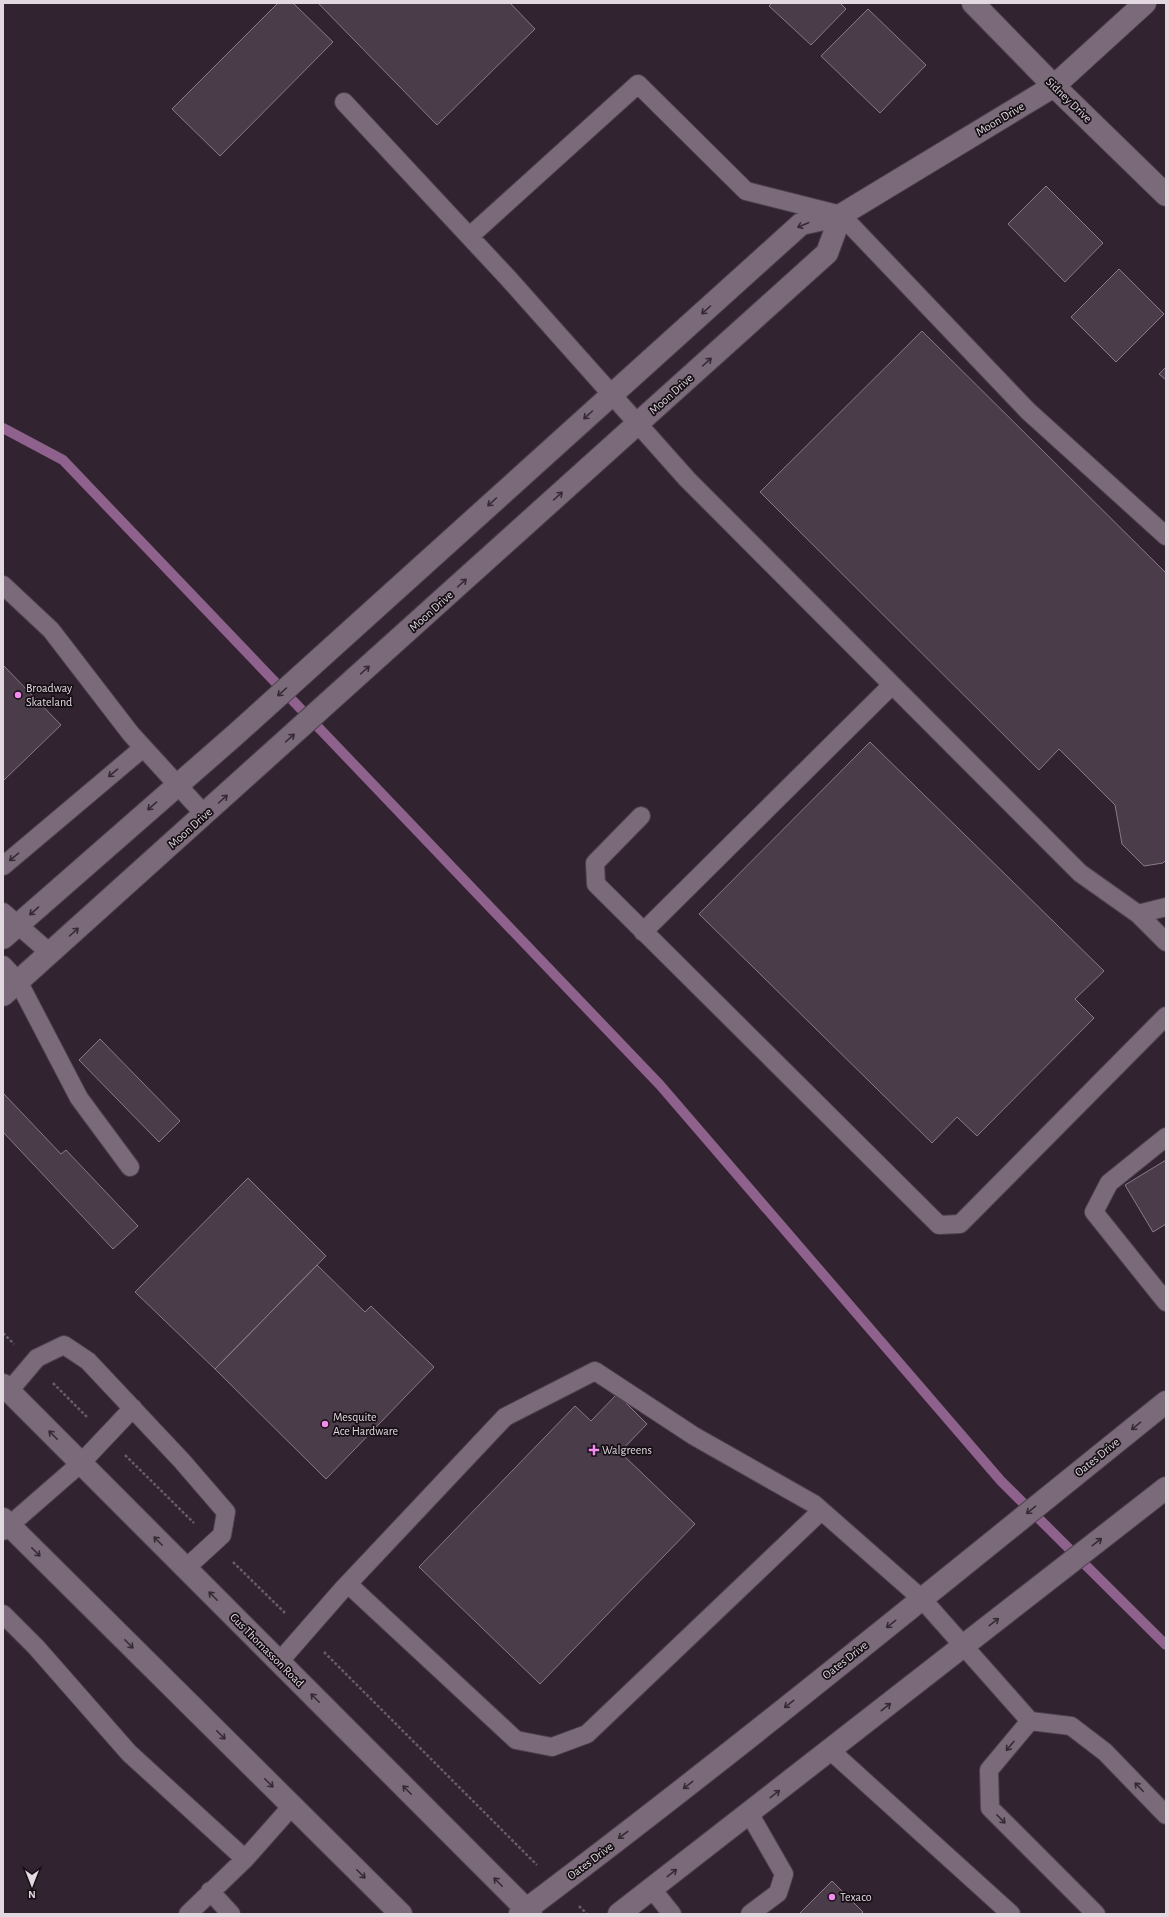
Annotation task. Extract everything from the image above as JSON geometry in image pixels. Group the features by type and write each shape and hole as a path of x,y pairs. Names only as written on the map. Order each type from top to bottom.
{"street":[{"name":"Sidney Drive","path":"973,3 1054,86 1166,195"},
{"name":"Moon Drive","path":"8,925 234,735 801,224 841,215 1054,86 1145,3"},
{"name":"Moon Drive","path":"11,988 205,815 827,253 841,215"},
{"name":"Gus Thomasson Road","path":"6,1388 186,1568 526,1913"},
{"name":"Oates Drive","path":"526,1913 922,1599 1166,1402"},
{"path":"619,1914 1166,1488"},
{"path":"5,1525 401,1914"}],"lane":[{"path":"470,236 638,84 746,191 841,215 1028,410 1166,536"},
{"path":"344,102 470,236 687,479 1080,873 1138,914 1166,942"},
{"path":"3,585 51,630 131,734 205,815"},
{"path":"643,932 892,685"},
{"path":"3,866 143,748"},
{"path":"641,816 595,864 596,884 939,1225 960,1224 1166,1016"},
{"path":"1138,914 1166,908"},
{"path":"8,925 50,953"},
{"path":"3,965 11,988 79,1098 130,1167"},
{"path":"1166,1137 1109,1183 1094,1212 1166,1302"},
{"path":"6,1388 37,1358 64,1345 88,1360 182,1461 226,1512 222,1535 186,1568"},
{"path":"279,1662 348,1584 505,1417 595,1371 694,1436 814,1504 922,1599 1030,1721 1070,1726 1105,1752 1166,1815"},
{"path":"5,1525 81,1463 133,1408"},
{"path":"348,1584 516,1740 552,1747 586,1734 821,1511"},
{"path":"3,1614 36,1647 129,1753 245,1859"},
{"path":"1030,1721 989,1770 990,1808 1096,1914"},
{"path":"831,1750 1011,1914"},
{"path":"188,1914 210,1891 245,1859 292,1806"},
{"path":"750,1813 784,1874 778,1893 750,1914"},
{"path":"652,1888 672,1914"},
{"path":"210,1891 231,1914"}],"path":[{"path":"3,1333 506,1835"}],"building":[{"path":"278,3 293,3 333,42 220,156 172,109"},
{"path":"318,3 510,3 535,29 437,125"},
{"path":"772,3 840,3 846,9 811,45 769,6"},
{"path":"868,9 926,65 880,113 821,56"},
{"path":"1046,186 1103,243 1065,282 1008,224"},
{"path":"1119,269 1164,314 1116,362 1071,317"},
{"path":"922,331 1166,573 1166,860 1163,863 1144,866 1122,844 1115,805 1059,749 1039,770 760,492"},
{"path":"1166,367 1166,380 1159,374"},
{"name":"Broadway Skateland","path":"3,665 61,725 3,781"},
{"path":"870,742 1104,971 1075,999 1094,1018 977,1136 957,1117 932,1143 699,914"},
{"path":"100,1039 180,1121 159,1142 79,1060"},
{"path":"3,1093 61,1154 66,1150 138,1226 113,1249 3,1132"},
{"path":"1166,1160 1166,1224 1153,1232 1125,1185"},
{"path":"248,1178 326,1256 215,1369 135,1292"},
{"name":"Mesquite Ace Hardware","path":"317,1265 365,1312 371,1306 434,1367 326,1479 215,1369"},
{"name":"Walgreens","path":"617,1394 647,1424 620,1452 695,1524 540,1684 419,1567 575,1406 591,1421"},
{"name":"Texaco","path":"832,1881 863,1912 861,1914 799,1914"}],"waterway":[{"path":"3,428 63,460 660,1085 1001,1481 1166,1645"}],"place":[{"name":"Broadway Skateland","path":"18,695"},
{"name":"Mesquite Ace Hardware","path":"325,1424"},
{"name":"Walgreens","path":"594,1450"},
{"name":"Texaco","path":"832,1897"}]}
